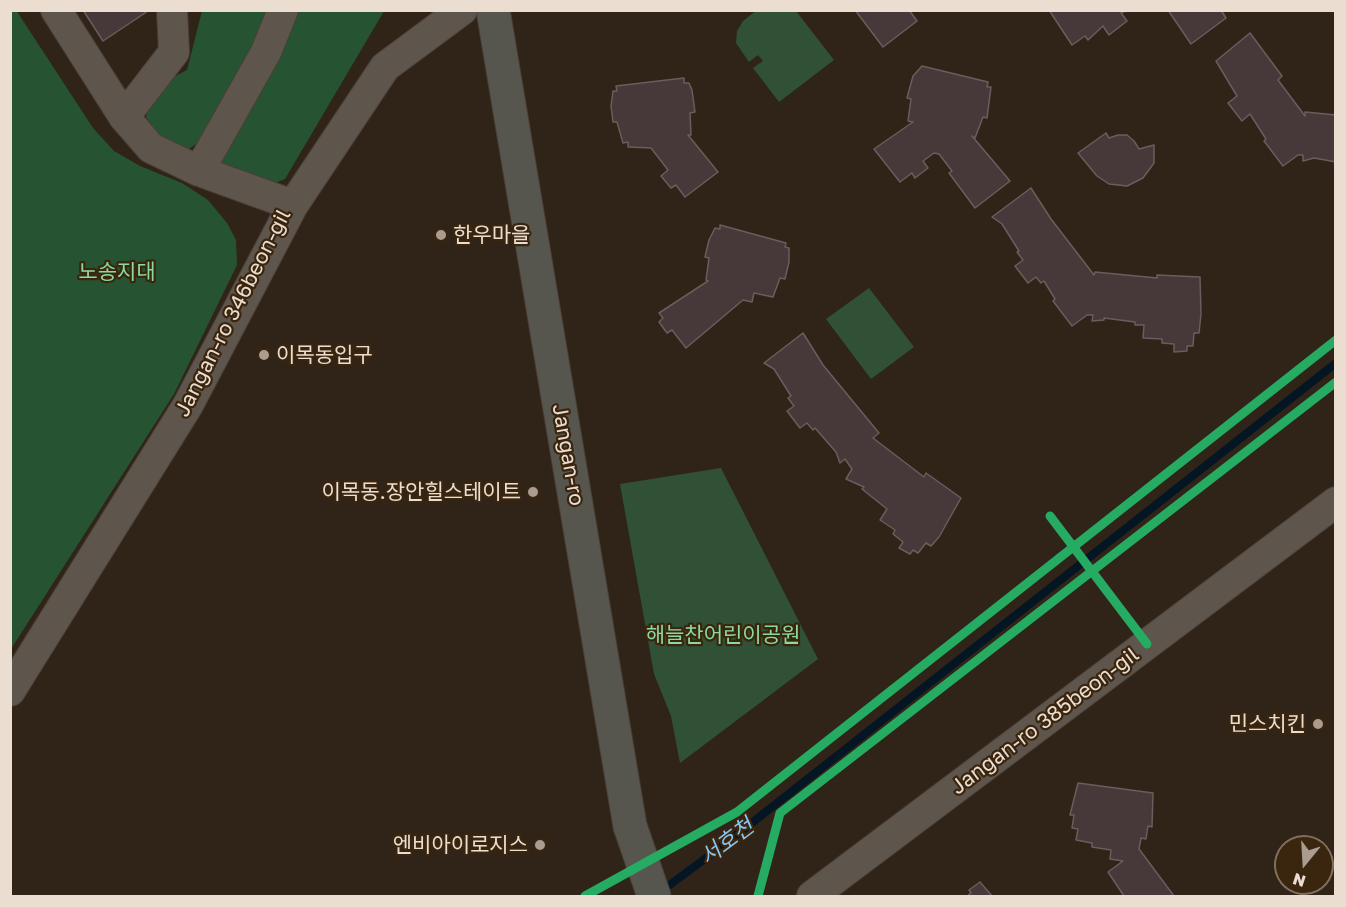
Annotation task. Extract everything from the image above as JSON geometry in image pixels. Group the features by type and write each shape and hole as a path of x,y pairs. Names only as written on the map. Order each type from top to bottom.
{"main road":[{"name":"Jangan-ro","path":"493,10 630,826 654,897"}],"street":[{"name":"Jangan-ro 346beon-gil","path":"10,691 188,405 293,205 198,171 151,148 124,117 56,10"},
{"path":"124,117 174,52 172,10"},
{"path":"198,171 266,52 283,10"},
{"path":"293,205 385,67 462,10"},
{"name":"Jangan-ro 385beon-gil","path":"813,897 1335,502"}],"green space":[{"name":"노송지대","path":"16,10 93,128 114,151 140,166 182,183 208,200 227,223 236,240 237,265 174,394 11,649 10,11"},
{"path":"757,10 796,11 834,60 779,102 753,68 763,61 758,55 749,62 736,43 737,31 743,21"},
{"path":"202,11 272,11 200,141 189,149 171,148 156,136 146,117 150,98 170,79 187,70"},
{"path":"292,11 384,11 285,179 267,186 212,165"},
{"path":"869,288 914,347 871,379 826,319"},
{"name":"해늘찬어린이공원","path":"721,468 818,659 680,763 671,716 654,674 620,484"}],"building":[{"path":"83,10 147,10 148,11 103,41"},
{"path":"855,10 909,10 917,21 883,47"},
{"path":"1049,10 1128,10 1121,13 1127,21 1109,35 1103,26 1088,40 1085,36 1072,45"},
{"path":"1168,10 1221,10 1226,18 1191,44"},
{"path":"1250,33 1282,76 1278,80 1305,116 1305,112 1336,115 1336,162 1314,158 1303,161 1303,155 1298,155 1283,166 1264,141 1266,139 1250,114 1242,121 1228,103 1237,96 1216,61"},
{"path":"922,66 988,82 987,87 991,87 987,118 983,117 975,138 972,136 1010,181 975,208 949,173 952,171 939,154 934,153 923,161 928,168 915,178 912,173 900,182 874,149 913,122 908,121 911,99 907,98 913,76"},
{"path":"684,78 684,83 689,83 692,90 695,112 690,113 691,135 688,135 718,172 685,197 676,185 671,188 661,176 668,170 651,148 628,147 628,142 623,143 617,122 613,122 611,106 613,91 617,91 616,86"},
{"path":"1106,133 1109,138 1127,135 1139,149 1154,145 1154,163 1143,178 1127,186 1109,184 1097,176 1078,153"},
{"path":"1031,188 1051,219 1094,275 1095,272 1157,278 1157,275 1200,277 1201,314 1199,333 1194,333 1193,346 1187,346 1187,351 1174,352 1174,344 1162,343 1162,339 1143,338 1144,325 1104,318 1104,320 1092,321 1093,315 1087,315 1072,326 1053,301 1055,299 1044,281 1041,283 1036,277 1028,283 1015,266 1023,260 1017,252 1019,251 1002,224 992,217"},
{"path":"720,225 786,243 785,247 789,248 789,262 785,279 780,278 773,297 754,293 752,302 743,300 686,348 672,330 667,333 659,322 663,318 659,313 708,281 706,280 709,258 705,257 709,240 715,228 720,229"},
{"path":"803,333 823,365 879,433 873,438 924,477 926,473 961,498 939,537 931,546 926,543 918,553 913,550 910,554 899,548 903,542 893,534 895,530 880,520 887,509 862,489 864,487 846,479 852,469 845,459 840,463 836,452 815,428 813,430 807,423 800,428 787,411 794,406 788,398 791,396 774,369 764,363"},
{"path":"1078,783 1153,793 1152,827 1148,826 1146,839 1141,838 1139,849 1174,896 1124,896 1108,872 1123,861 1110,859 1111,850 1092,847 1092,843 1076,840 1078,829 1072,828 1074,815 1070,815"},
{"path":"980,882 992,896 967,896 971,893 969,890"}],"waterway":[{"name":"서호천","path":"660,892 725,844 1336,363"}],"cycle path":[{"path":"585,896 737,812 1336,340"},
{"path":"758,896 780,813 1336,382"},
{"path":"1050,516 1147,644"}],"place":[{"name":"한우마을","path":"441,235"},
{"name":"이목동입구","path":"264,355"},
{"name":"이목동.장안힐스테이트","path":"533,492"},
{"name":"민스치킨","path":"1318,724"},
{"name":"엔비아이로지스","path":"540,845"}]}
